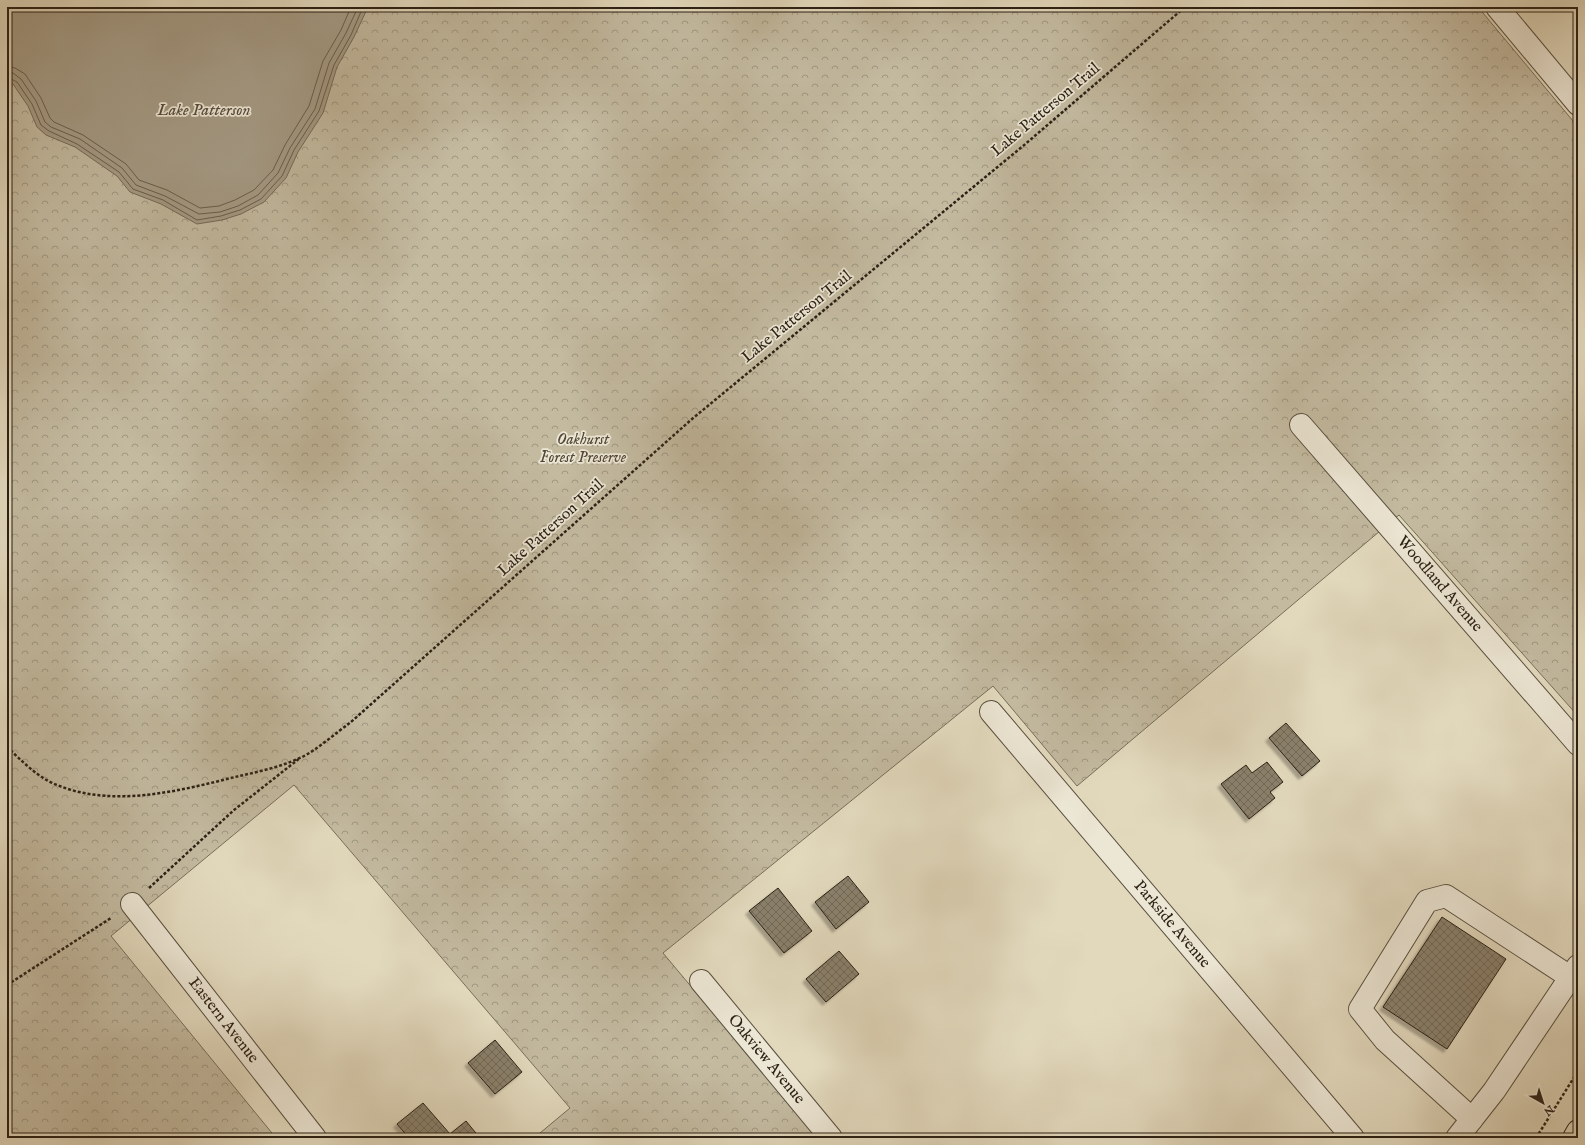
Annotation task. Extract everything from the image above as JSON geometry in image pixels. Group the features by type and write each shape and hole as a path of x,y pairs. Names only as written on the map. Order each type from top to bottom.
{"main road":[{"path":"1574,1138 1578,1131"}],"street":[{"path":"1497,7 1578,104"},
{"name":"Woodland Avenue","path":"1301,425 1578,744"},
{"name":"Parkside Avenue","path":"991,712 1353,1138"},
{"path":"1457,1138 1472,1119 1494,1091 1574,971 1446,896 1427,901 1360,1009 1384,1040 1472,1119"},
{"name":"Eastern Avenue","path":"132,904 315,1138"},
{"name":"Oakview Avenue","path":"701,981 832,1138"}],"path":[{"name":"Lake Patterson Trail","path":"7,746 28,767 56,785 83,793 112,796 153,794 221,781 265,770 302,756 351,722 692,419 1017,151 1185,7"},
{"path":"7,985 92,932 132,904 234,810 302,756"},
{"path":"1536,1138 1578,1071"}],"green space":[{"name":"Oakhurst Forest Preserve","path":"7,7 1478,7 1578,127 1578,716 1399,515 1077,786 993,686 663,953 818,1138 534,1138 570,1108 294,785 111,936 276,1138 7,1138"}],"water":[{"name":"Lake Patterson","path":"7,7 368,7 354,37 337,67 323,113 298,152 286,178 264,202 241,214 222,220 197,224 161,204 130,192 117,176 75,147 46,135 37,127 28,106 13,84 7,80"}],"building":[{"path":"1286,723 1320,761 1302,776 1269,738"},
{"path":"1267,762 1283,782 1270,792 1275,798 1249,819 1221,784 1246,765 1252,773"},
{"path":"848,876 869,902 836,929 815,902"},
{"path":"778,888 812,931 784,953 749,911"},
{"path":"1442,917 1506,959 1447,1049 1383,1007"},
{"path":"839,951 859,974 826,1002 806,979"},
{"path":"495,1040 522,1072 495,1094 468,1063"},
{"path":"423,1103 450,1134 466,1121 480,1138 409,1138 397,1124"}]}
